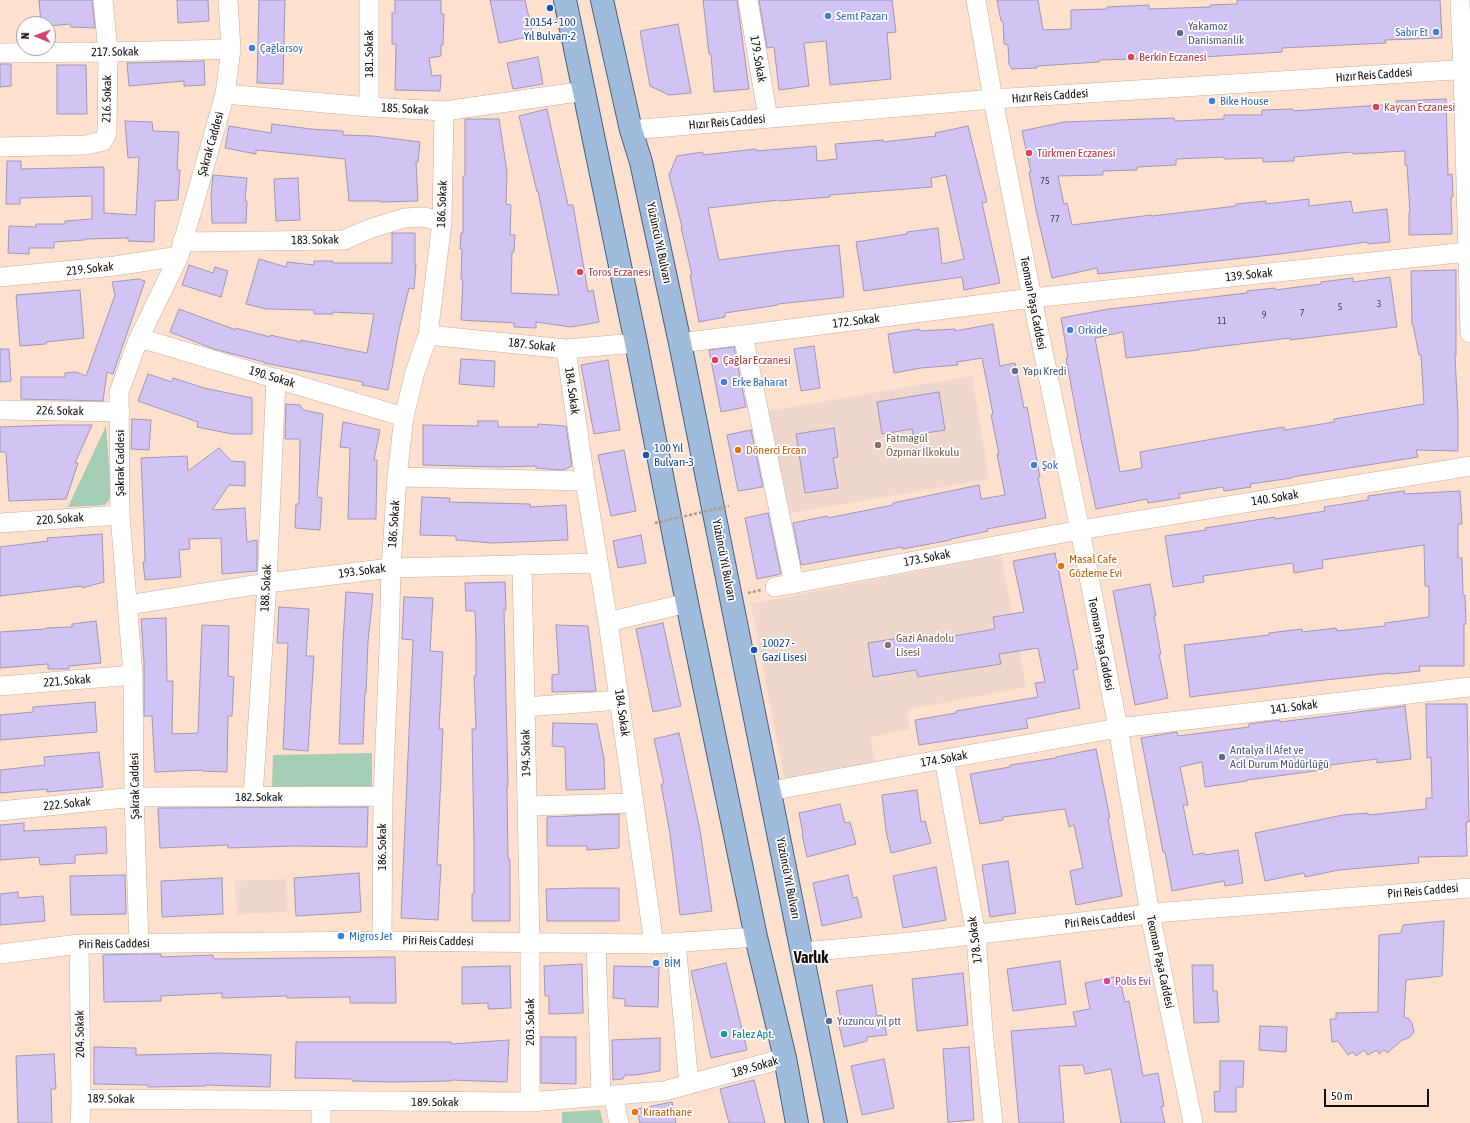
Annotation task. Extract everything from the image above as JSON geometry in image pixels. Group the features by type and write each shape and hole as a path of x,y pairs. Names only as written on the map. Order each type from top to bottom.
{"main road":[{"path":"565,0 585,91 687,603 756,937 785,1058 797,1123"},
{"name":"Yüzüncü Yıl Bulvarı","path":"602,0 631,130 641,162 680,343 836,1123"}],"street":[{"name":"216. Sokak","path":"0,147 86,145 102,141 107,133 108,52 103,0"},
{"name":"Şakrak Caddesi","path":"140,944 134,797 133,675 120,514 119,392 138,340 181,249 225,94 231,49 228,0"},
{"name":"181. Sokak","path":"369,0 369,107"},
{"name":"179. Sokak","path":"748,0 768,118"},
{"name":"Teoman Paşa Caddesi","path":"976,0 993,99 1080,530 1118,728 1150,914 1193,1123"},
{"path":"1460,0 1467,70 1467,252 1470,333"},
{"name":"217. Sokak","path":"0,53 231,49"},
{"name":"Hızır Reis Caddesi","path":"631,130 993,99 1467,70"},
{"name":"185. Sokak","path":"225,94 369,107 444,111 585,91"},
{"name":"186. Sokak","path":"382,941 383,796 391,568 397,477 404,417 415,372 428,335 442,222 444,111"},
{"name":"183. Sokak","path":"181,249 344,240 369,229 404,218 424,217 442,222"},
{"name":"219. Sokak","path":"0,277 114,266 181,249"},
{"name":"139. Sokak","path":"1032,298 1467,252"},
{"name":"172. Sokak","path":"680,343 1032,298"},
{"name":"187. Sokak","path":"428,335 566,349 636,343"},
{"path":"743,335 794,584"},
{"name":"190. Sokak","path":"138,340 150,341 404,417"},
{"name":"184. Sokak","path":"566,349 585,481 620,700 654,944"},
{"name":"188. Sokak","path":"253,797 267,583 276,378"},
{"name":"226. Sokak","path":"0,410 120,412"},
{"name":"140. Sokak","path":"1080,530 1470,466"},
{"path":"397,477 585,481"},
{"name":"220. Sokak","path":"0,523 120,514"},
{"name":"173. Sokak","path":"775,587 1080,530"},
{"name":"193. Sokak","path":"128,605 267,583 391,568 598,563"},
{"name":"194. Sokak","path":"522,564 530,942"},
{"path":"608,622 687,603"},
{"name":"221. Sokak","path":"0,686 133,675"},
{"name":"141. Sokak","path":"1118,728 1470,687"},
{"path":"525,707 620,700"},
{"name":"174. Sokak","path":"770,791 1118,728"},
{"name":"178. Sokak","path":"944,759 976,935 983,1031 993,1123"},
{"name":"182. Sokak","path":"134,797 383,796"},
{"name":"222. Sokak","path":"0,811 134,797"},
{"path":"527,806 634,803"},
{"name":"Piri Reis Caddesi","path":"803,952 976,935 1150,914 1470,888"},
{"name":"Piri Reis Caddesi","path":"0,954 79,944 382,941 654,944 756,937"},
{"name":"203. Sokak","path":"530,942 530,1102"},
{"path":"676,942 689,1085"},
{"path":"596,943 607,1096 619,1123"},
{"name":"204. Sokak","path":"79,944 80,1123"},
{"name":"189. Sokak","path":"81,1099 530,1102 664,1091 785,1058"},
{"path":"321,1101 321,1123"}],"path":[{"path":"655,522 729,506 730,514"},
{"path":"747,593 775,587"}],"shaded area":[{"name":"Fatmagül Özpınar İlkokulu","path":"972,376 989,479 785,514 768,411"},
{"name":"Gazi Anadolu Lisesi","path":"1001,555 1026,687 907,710 910,729 870,737 876,765 785,783 751,604"},
{"path":"286,879 287,912 237,914 235,881"}],"green space":[{"path":"106,426 111,493 109,500 105,505 68,507"},
{"path":"372,753 372,787 272,788 273,755"},
{"path":"600,1110 603,1123 562,1123 562,1112"}],"building":[{"path":"39,0 92,0 95,28 71,27 70,24 56,25 56,16 40,16"},
{"path":"177,0 208,0 209,21 178,23"},
{"path":"259,0 285,0 283,84 257,83"},
{"path":"395,0 441,0 441,14 444,14 443,45 441,45 441,56 429,58 432,76 441,75 440,91 395,90 396,44 392,44 392,13 395,13"},
{"path":"490,0 525,0 533,36 499,43"},
{"path":"703,0 737,0 749,89 714,92 711,54 709,54"},
{"path":"759,0 892,0 896,32 887,33 891,79 830,85 826,41 804,43 809,86 779,90 774,47 767,48"},
{"path":"997,0 1038,0 1043,30 1071,29 1071,10 1107,9 1107,7 1149,5 1149,9 1210,7 1210,5 1237,4 1237,0 1440,0 1442,38 1385,40 1386,43 1282,48 1282,52 1203,57 1099,60 1099,62 1012,69 1009,64 1008,45 1004,44 1003,21 1001,21"},
{"path":"678,24 691,93 669,95 650,86 640,31"},
{"path":"538,57 543,84 513,89 507,63"},
{"path":"204,61 205,85 184,86 184,81 129,86 127,63"},
{"path":"0,64 11,64 11,86 0,87"},
{"path":"57,65 86,65 87,114 57,114"},
{"path":"1446,99 1448,175 1452,174 1452,234 1409,235 1410,212 1405,151 1353,154 1353,152 1294,157 1294,161 1263,162 1263,158 1224,159 1224,157 1176,159 1176,165 1137,167 1137,170 1103,171 1103,175 1058,176 1064,204 1067,203 1072,225 1236,206 1236,204 1266,201 1266,204 1309,199 1309,206 1351,201 1353,213 1387,209 1390,242 1368,244 1367,242 1280,254 1098,274 1097,268 1052,278 1036,210 1029,172 1031,172 1022,131 1064,122 1174,118 1175,121 1224,119 1224,115 1262,115 1262,110 1293,109 1293,111 1397,104 1396,101"},
{"path":"547,109 568,205 573,205 588,292 593,290 599,322 571,327 536,322 536,328 514,327 514,323 461,320 463,280 461,280 462,249 460,249 461,233 463,233 465,119 499,119 507,172 506,204 511,205 510,235 515,235 514,252 512,252 511,293 559,295 538,191 537,192 519,116"},
{"path":"125,121 152,122 153,131 179,132 177,170 180,170 178,200 155,201 154,242 128,241 128,238 85,239 54,242 54,248 29,248 29,254 8,253 9,226 36,227 36,224 65,224 65,221 92,219 92,196 20,198 20,204 6,204 7,161 21,161 21,169 104,167 104,213 136,215 139,157 128,158"},
{"path":"272,124 343,131 343,135 373,136 420,142 418,162 416,162 418,201 349,201 345,159 256,150 256,154 225,148 229,126 271,133"},
{"path":"968,126 987,202 982,203 1000,283 964,290 962,277 864,291 856,242 907,234 907,232 938,228 942,264 964,259 946,175 931,178 932,187 830,195 830,197 779,200 708,208 719,260 839,245 844,297 778,304 725,313 725,317 699,322 690,275 692,275 669,175 677,156 703,152 703,155 756,149 757,151 816,146 817,161 837,159 835,144 883,140 883,142 936,136 935,133"},
{"path":"213,175 247,178 245,201 247,201 246,223 212,223 211,195"},
{"path":"298,178 300,220 276,221 274,179"},
{"path":"392,233 415,233 416,265 414,289 409,288 399,330 388,390 362,385 363,382 264,363 214,349 170,332 179,309 236,330 236,328 270,337 270,335 301,342 301,340 367,353 374,314 333,312 333,314 314,314 314,310 266,309 246,304 259,259 286,267 287,262 314,265 314,261 333,261 333,263 392,263"},
{"path":"189,265 213,273 215,267 228,271 221,297 182,285"},
{"path":"1456,270 1455,356 1458,451 1416,450 1418,457 1250,484 1251,487 1224,491 1223,487 1179,494 1180,498 1148,503 1147,499 1096,509 1066,358 1068,358 1061,318 1109,309 1247,293 1247,291 1275,288 1275,290 1353,278 1353,282 1390,277 1397,327 1290,340 1290,338 1126,358 1123,332 1095,338 1120,472 1142,468 1140,452 1284,427 1285,430 1334,422 1334,419 1424,404 1421,355 1419,355 1412,325 1411,271"},
{"path":"138,279 145,281 113,374 107,372 103,401 21,399 21,377 65,377 65,373 76,372 86,376 115,295 112,282"},
{"path":"80,290 84,338 46,342 46,344 20,346 16,295"},
{"path":"993,324 1000,366 1015,363 1024,408 1027,407 1046,518 987,529 988,531 951,540 801,565 793,523 827,516 828,518 893,505 893,503 979,485 981,499 1005,495 991,415 993,414 982,358 957,362 958,365 921,368 894,373 888,334 919,329 920,331 955,329 955,331"},
{"path":"814,346 820,388 801,391 794,349"},
{"path":"734,347 746,407 721,412 709,350"},
{"path":"0,349 9,349 11,381 0,382"},
{"path":"461,359 495,361 494,387 459,384"},
{"path":"608,360 620,430 594,434 581,365"},
{"path":"148,374 172,382 173,378 204,388 252,398 252,434 232,434 197,427 198,422 138,401"},
{"path":"939,392 945,430 913,435 912,429 882,434 877,402"},
{"path":"286,404 300,405 303,410 323,414 317,497 322,498 320,530 295,528 296,504 299,504 300,439 285,439"},
{"path":"132,419 151,420 149,450 131,449"},
{"path":"478,421 498,421 498,427 538,427 538,424 566,426 572,466 563,470 536,468 536,466 498,467 423,465 423,425 478,426"},
{"path":"343,422 380,430 374,460 377,460 376,519 348,519 350,448 340,447"},
{"path":"92,425 75,463 78,463 66,499 9,501 6,452 0,452 0,427"},
{"path":"834,428 838,457 833,458 838,488 805,493 796,434"},
{"path":"751,430 763,487 738,491 727,435"},
{"path":"219,448 231,461 245,462 245,486 229,485 212,510 245,508 247,542 257,540 257,571 222,574 221,538 189,539 190,549 179,550 181,577 145,580 143,562 145,562 141,458 187,456 188,471"},
{"path":"624,450 636,511 611,516 598,455"},
{"path":"1404,491 1405,494 1460,491 1462,524 1458,524 1458,558 1462,558 1463,595 1465,595 1466,624 1464,624 1464,666 1419,666 1420,671 1316,681 1190,697 1184,645 1269,635 1269,633 1302,629 1302,632 1336,628 1337,631 1385,626 1385,623 1429,617 1429,586 1425,586 1424,545 1322,560 1323,568 1294,573 1293,563 1203,576 1204,582 1173,587 1165,536 1275,517 1275,519 1325,511 1324,507 1368,500 1368,496"},
{"path":"422,497 450,498 449,502 530,504 530,507 566,505 568,540 493,543 456,540 456,536 420,535"},
{"path":"768,513 781,574 757,579 745,518"},
{"path":"102,534 104,582 82,588 82,586 0,596 0,547 48,541 47,538"},
{"path":"641,535 646,563 618,568 613,541"},
{"path":"1055,553 1078,669 1073,670 1080,708 1026,719 1028,728 919,745 915,720 956,713 956,711 1038,697 1035,683 1045,682 1038,648 999,654 1001,664 918,677 916,670 873,677 868,643 911,636 912,643 995,629 993,617 1024,612 1013,561"},
{"path":"505,582 506,610 504,610 510,921 472,921 472,894 474,894 474,844 472,729 476,729 474,676 476,676 476,643 475,611 466,611 465,583"},
{"path":"1150,584 1161,654 1159,654 1168,698 1135,705 1113,591"},
{"path":"346,592 373,594 368,642 363,744 339,744"},
{"path":"404,597 433,598 430,651 443,652 439,729 443,729 437,865 441,865 438,920 401,918 413,640 402,639"},
{"path":"279,607 309,609 306,656 314,656 308,751 283,749 288,643 277,643"},
{"path":"166,618 167,681 173,681 172,734 198,733 202,625 229,626 228,676 234,677 232,716 228,716 227,772 202,770 155,772 152,716 144,716 144,663 141,619"},
{"path":"96,621 101,663 69,666 69,669 48,669 48,664 0,668 0,632 72,627 72,624"},
{"path":"663,623 681,706 653,712 636,629"},
{"path":"556,625 588,626 596,691 552,692 552,675 559,674"},
{"path":"95,702 97,732 0,740 0,715 33,712 33,707"},
{"path":"1426,704 1467,704 1469,822 1466,822 1467,856 1418,857 1419,863 1339,870 1305,877 1304,873 1265,881 1255,833 1343,815 1368,813 1368,815 1426,809 1426,798 1432,798 1431,757 1427,758"},
{"path":"1405,706 1411,759 1377,763 1377,759 1330,765 1330,769 1205,787 1202,762 1180,767 1188,805 1183,805 1193,855 1204,853 1205,855 1238,850 1243,883 1225,886 1224,881 1172,891 1141,738 1177,732 1178,736 1249,727 1249,724 1280,720 1280,722"},
{"path":"553,723 597,724 604,759 605,789 566,790 565,747 552,746"},
{"path":"679,733 700,830 712,911 680,915 670,834 661,784 664,784 654,739"},
{"path":"1096,749 1110,818 1108,819 1122,896 1076,905 1070,871 1083,868 1074,825 1069,827 1065,809 1003,817 1003,820 980,824 970,774"},
{"path":"99,752 103,787 47,792 47,789 0,793 0,770 45,765 44,757"},
{"path":"917,790 921,822 925,821 931,843 891,853 886,831 882,795"},
{"path":"840,804 845,823 850,822 856,844 807,857 799,813"},
{"path":"368,807 367,847 294,846 228,848 228,845 160,848 158,808"},
{"path":"619,814 619,848 587,850 587,846 547,846 547,817"},
{"path":"24,823 24,831 106,827 107,853 75,855 75,863 40,865 39,857 0,860 0,825"},
{"path":"1008,861 1016,913 990,917 982,865"},
{"path":"936,867 946,920 903,928 893,876"},
{"path":"359,873 361,912 296,916 294,878"},
{"path":"125,875 126,914 71,915 70,876"},
{"path":"848,875 853,898 857,897 862,917 822,926 813,883"},
{"path":"222,878 223,914 162,917 161,881"},
{"path":"619,888 619,921 547,921 546,889"},
{"path":"18,892 18,898 43,896 45,921 0,925 0,894"},
{"path":"1444,921 1442,976 1406,980 1404,1017 1409,1019 1412,1023 1414,1032 1410,1037 1401,1041 1387,1053 1384,1050 1379,1054 1377,1050 1368,1055 1364,1050 1356,1056 1353,1052 1348,1055 1338,1041 1332,1042 1330,1019 1336,1019 1336,1013 1378,1012 1379,935 1401,933 1403,925"},
{"path":"161,954 161,957 213,955 214,959 395,957 396,1003 350,1003 350,997 287,998 287,996 222,998 222,993 161,996 161,1001 104,1002 103,955"},
{"path":"1060,961 1066,1004 1013,1011 1007,969"},
{"path":"726,963 747,1050 711,1058 691,971"},
{"path":"582,964 583,1013 549,1014 549,996 545,996 544,966"},
{"path":"1192,965 1213,965 1213,991 1217,991 1219,1022 1194,1023"},
{"path":"510,966 511,1008 488,1009 488,1003 462,1004 462,967"},
{"path":"614,966 659,967 658,1007 625,1006 625,999 613,998"},
{"path":"963,973 968,1025 917,1031 912,979"},
{"path":"1119,976 1125,1002 1129,1001 1143,1076 1158,1073 1164,1106 1161,1107 1165,1123 1121,1123 1111,1069 1085,1074 1083,1065 1059,1066 1064,1123 1019,1123 1011,1031 1076,1026 1073,1012 1090,1009 1085,983"},
{"path":"872,985 877,1016 882,1015 887,1035 867,1037 867,1041 844,1047 839,1025 842,1025 836,991"},
{"path":"1260,1026 1287,1027 1286,1052 1259,1050"},
{"path":"541,1037 576,1037 576,1084 541,1083"},
{"path":"660,1038 660,1071 636,1075 625,1075 623,1079 613,1080 612,1040"},
{"path":"509,1040 507,1082 451,1080 392,1082 352,1081 352,1079 295,1078 296,1042 451,1042 451,1044"},
{"path":"94,1047 136,1048 136,1055 220,1053 271,1055 270,1087 206,1085 148,1087 148,1085 94,1084"},
{"path":"969,1047 974,1120 948,1122 943,1049"},
{"path":"54,1054 56,1089 51,1089 52,1123 18,1123 16,1056"},
{"path":"884,1059 894,1108 862,1115 851,1066"},
{"path":"1220,1061 1244,1061 1243,1087 1236,1087 1236,1112 1215,1112 1214,1092 1220,1091"},
{"path":"754,1080 765,1123 729,1123 720,1089"},
{"path":"672,1102 676,1123 640,1123 637,1109"}],"place":[{"name":"10154 - 100 Yıl Bulvarı-2","path":"550,8"},
{"name":"Semt Pazarı","path":"828,16"},
{"name":"Sabır Et","path":"1436,32"},
{"name":"Yakamoz Danismanlik","path":"1180,33"},
{"name":"Çağlarsoy","path":"252,48"},
{"name":"Berkin Eczanesi","path":"1131,57"},
{"name":"Bike House","path":"1212,101"},
{"name":"Kaycan Eczanesi","path":"1376,107"},
{"name":"Türkmen Eczanesi","path":"1029,153"},
{"name":"Toros Eczanesi","path":"580,272"},
{"name":"Orkide","path":"1070,330"},
{"name":"Çağlar Eczanesi","path":"715,360"},
{"name":"Yapı Kredi","path":"1015,371"},
{"name":"Erke Baharat","path":"724,382"},
{"name":"Fatmagül Özpınar İlkokulu","path":"878,445"},
{"name":"Dönerci Ercan","path":"738,450"},
{"name":"100 Yıl Bulvarı-3","path":"646,455"},
{"name":"Şok","path":"1034,465"},
{"name":"Masal Cafe Gözleme Evi","path":"1061,566"},
{"name":"Gazi Anadolu Lisesi","path":"888,645"},
{"name":"10027 - Gazi Lisesi","path":"754,650"},
{"name":"Antalya İl Afet ve Acil Durum Müdürlüğü","path":"1222,757"},
{"name":"Migros Jet","path":"341,936"},
{"name":"BİM","path":"656,963"},
{"name":"Polis Evi","path":"1107,981"},
{"name":"Yuzuncu yıl ptt","path":"829,1021"},
{"name":"Falez Apt.","path":"724,1034"},
{"name":"Kıraathane","path":"635,1112"}],"district":[{"name":"Varlık","path":"811,958"}]}
